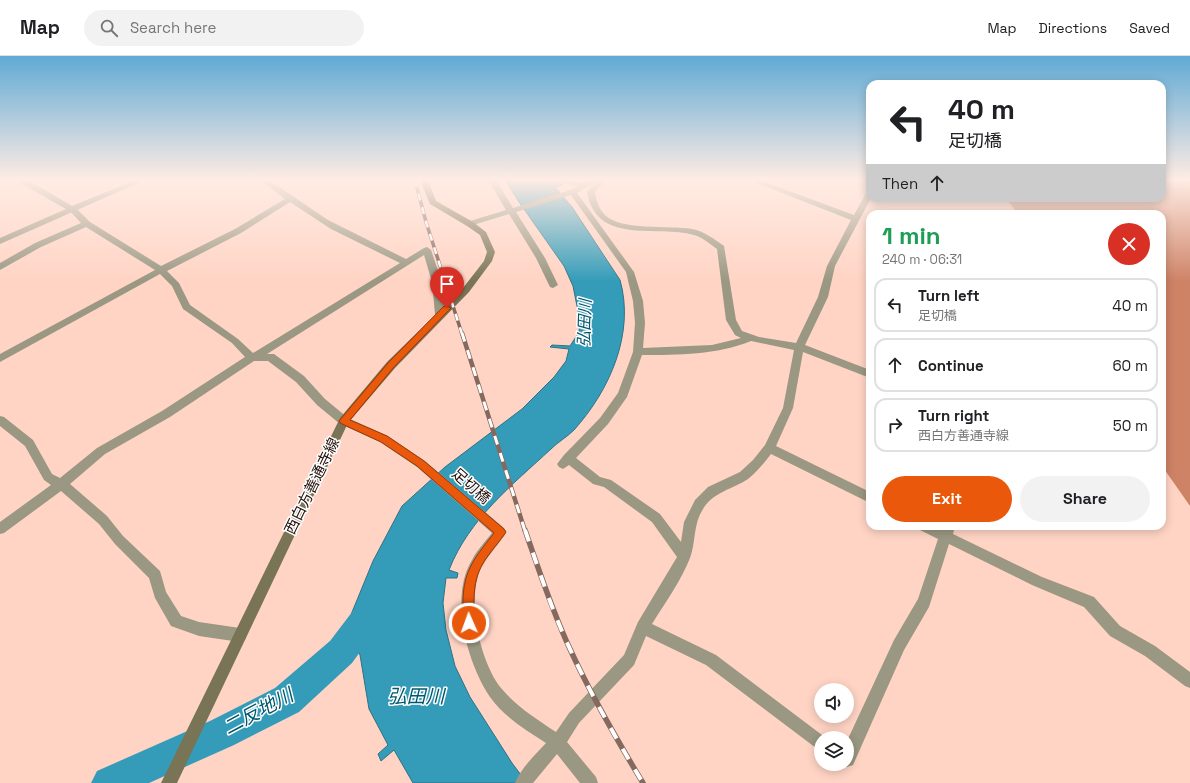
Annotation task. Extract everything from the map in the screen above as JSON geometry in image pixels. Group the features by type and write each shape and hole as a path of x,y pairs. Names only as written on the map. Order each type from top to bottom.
{"main road":[{"name":"西白方善通寺線","path":"169,783 344,421 391,365 440,314 466,290 488,261 490,252 488,243 482,234 470,224 453,214"}],"street":[{"path":"0,241 61,214"},
{"path":"76,214 87,224 161,270 176,285 186,307 235,341 252,358"},
{"path":"0,358 161,270 238,231 266,214"},
{"path":"313,214 325,222 406,263"},
{"path":"470,224 501,214"},
{"path":"515,214 547,269 554,285"},
{"path":"589,214 630,272 638,301 640,323 638,352 623,394 604,421 565,461 597,481 607,483 656,518 684,556"},
{"path":"600,214 602,217 619,225 633,228 691,231 703,234 721,248 731,320 738,333 752,338 799,347 866,372"},
{"path":"845,214 856,218"},
{"path":"523,783 537,764 558,742 574,718 629,660 643,626 681,563 687,547 690,522 699,504 712,491 744,474 757,463 769,448 788,408 799,347 823,297 830,266 858,214"},
{"path":"0,267 38,245 87,224"},
{"path":"0,529 61,485 101,452 166,414 252,358 427,250 437,282 440,314"},
{"path":"638,352 740,344 752,338"},
{"name":"足切橋","path":"252,358 270,357 300,379 321,402 344,421 384,439 421,464 500,532 476,564 471,577 468,599 469,623 480,664 495,692 518,717 558,742"},
{"path":"0,420 29,444 48,476 103,520 154,575 160,594 176,621 199,629 240,635"},
{"path":"769,448 866,496"},
{"path":"854,743 898,645 924,602 948,532 1037,581 1089,602 1115,631 1150,651 1190,681"},
{"path":"643,626 711,660 814,738"},
{"path":"558,742 590,783"}],"shaded area":[{"path":"1166,214 1190,214 1190,506 1166,472"}],"water":[{"name":"弘田川","path":"527,214 577,214 620,280 624,300 624,320 622,340 616,360 598,397 574,430 521,476 493,504 468,535 449,570 458,573 457,578 446,578 443,603 446,630 455,666 470,697 512,763 527,783 413,783 394,750 381,761 378,754 388,745 369,709 360,655 348,622 373,561 402,506 445,467 522,409 554,377 566,361 569,349 550,347 552,345 570,346 579,332 580,321 573,286 564,266"}],"waterway":[{"name":"二反地川","path":"109,783 222,733 287,700 341,652 373,609"}],"railway":[{"path":"424,214 462,334"},
{"path":"462,333 525,531"},
{"path":"525,530 563,635 605,717 643,783"}],"route":[{"path":"447,308 391,365 344,421 384,439 421,464 500,532 476,564 471,577 468,599 469,623"}]}
